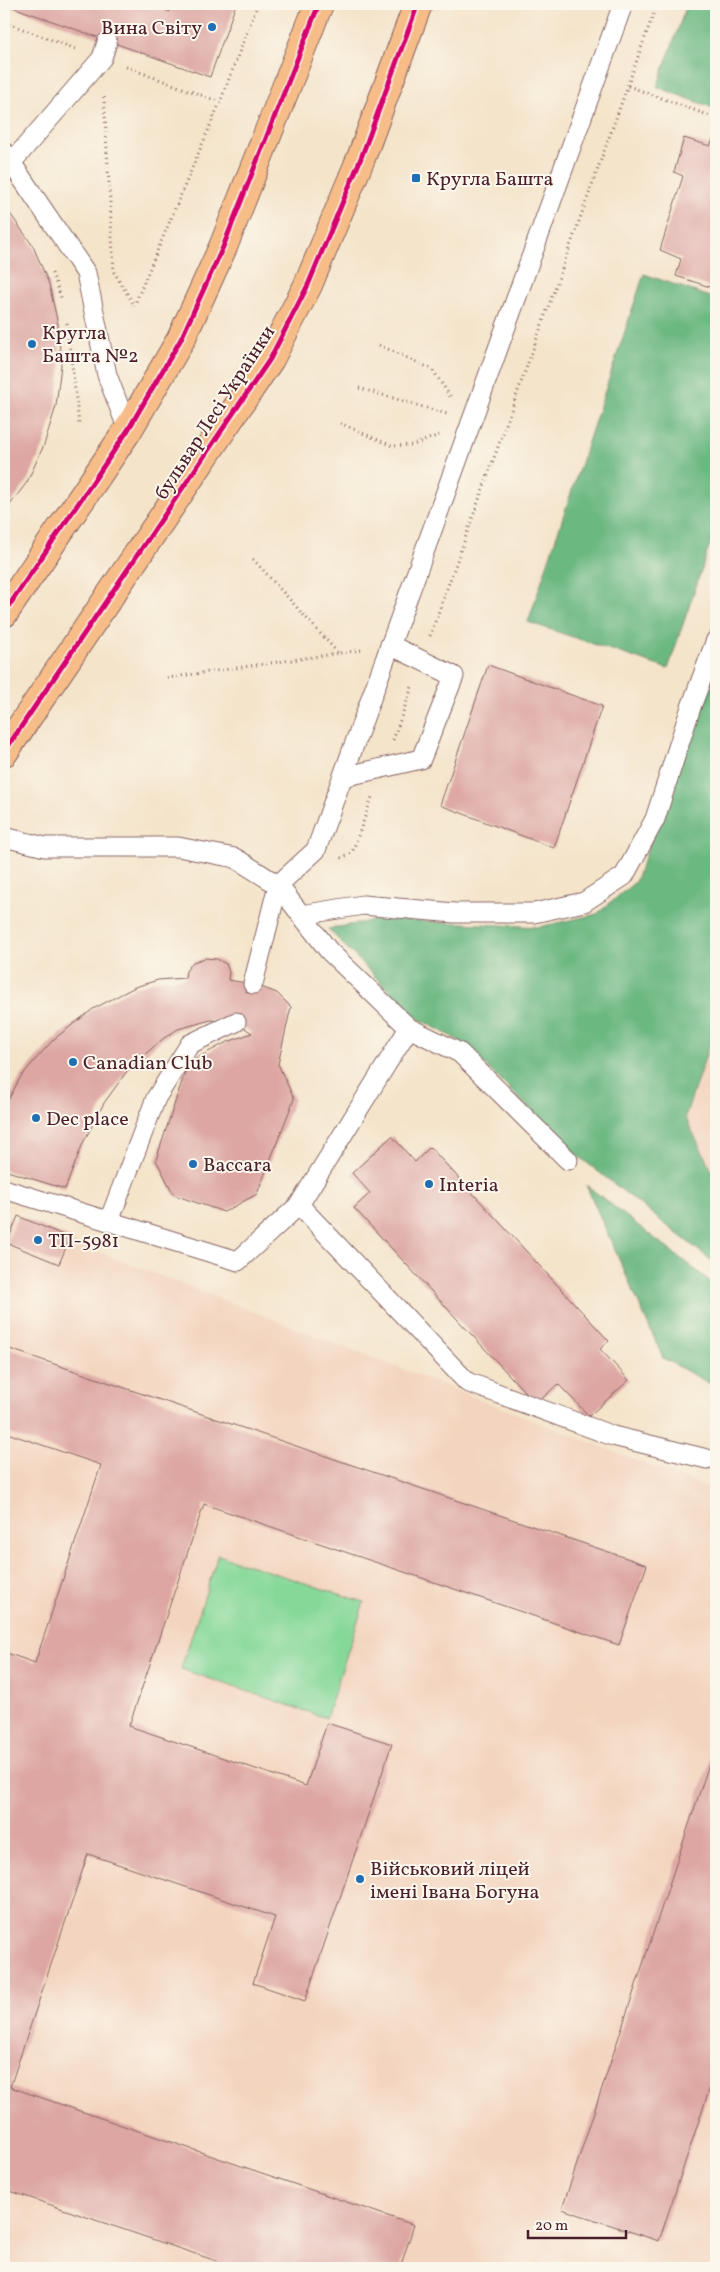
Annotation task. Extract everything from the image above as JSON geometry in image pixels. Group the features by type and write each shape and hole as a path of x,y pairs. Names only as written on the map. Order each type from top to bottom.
{"main road":[{"path":"4,613 128,430 181,339 223,247 319,4"},
{"name":"бульвар Лесі Українки","path":"4,752 270,359 312,276 361,158 418,4"}],"lane":[{"path":"253,984 278,885 316,850 390,645 466,419 623,4"},
{"path":"105,50 8,157 86,273 107,376 128,430"},
{"path":"301,915 362,905 455,914 534,912 584,902 624,876 655,819 691,707 716,640"},
{"path":"343,777 421,759 454,676 390,645"},
{"path":"4,837 45,847 178,847 235,858 278,885 329,951 409,1028 460,1053 568,1160"},
{"path":"109,1221 156,1098 190,1044 236,1022"},
{"path":"4,1189 238,1261 299,1205 409,1028"},
{"path":"299,1205 467,1382 613,1436 707,1459"}],"path":[{"path":"105,50 114,272 134,306 220,102 258,4"},
{"path":"333,861 352,853 657,4"},
{"path":"628,86 716,118"},
{"path":"49,264 65,307"},
{"path":"66,317 79,424"},
{"path":"379,345 432,369 466,419"},
{"path":"359,388 466,419"},
{"path":"340,423 392,446 413,445 439,435 466,419"},
{"path":"253,559 339,653"},
{"path":"166,678 390,645"}],"shaded area":[{"path":"716,1025 716,1179 685,1117"},
{"name":"Військовий ліцей імені Івана Богуна","path":"4,1215 716,1491 716,2268 4,2268"}],"green space":[{"path":"687,4 716,4 716,109 657,87"},
{"path":"644,274 716,299 716,526 668,669 528,622"},
{"path":"716,674 716,1025 685,1117 716,1179 716,1264 577,1155 460,1041 415,1017 328,929 382,919 539,927 597,914 635,882"},
{"path":"586,1185 716,1286 716,1387 663,1358"},
{"path":"218,1555 364,1602 326,1718 181,1669"}],"building":[{"path":"4,4 149,4 170,12 173,4 236,4 210,77"},
{"path":"716,132 716,289 676,276 681,259 660,250 683,176 674,172 684,138 710,146"},
{"name":"Кругла Башта №2","path":"4,205 33,246 49,284 58,324 61,365 56,406 44,445 27,482 4,513"},
{"path":"488,665 602,706 554,848 440,805"},
{"path":"205,958 217,959 226,964 229,972 228,980 253,984 277,993 291,1007 278,1064 294,1099 257,1194 224,1212 174,1195 156,1160 188,1063 225,1043 252,1033 236,1022 211,1020 178,1029 164,1038 130,1067 104,1103 83,1143 65,1189 4,1170 4,1108 20,1078 54,1039 93,1009 135,987 158,980 185,978 186,971 193,962"},
{"path":"392,1136 415,1162 430,1147 609,1341 600,1349 629,1380 589,1416 558,1384 536,1404 354,1208 370,1193 352,1173"},
{"name":"ТП-5981","path":"18,1216 70,1238 59,1264 7,1243"},
{"name":"Військовий ліцей імені Івана Богуна","path":"4,1347 647,1565 619,1645 204,1504 129,1726 306,1786 327,1723 392,1744 305,2001 253,1983 275,1917 88,1854 10,2087 414,2225 400,2268 237,2268 4,2189 4,1652 35,1663 101,1465 4,1432"},
{"path":"710,1761 716,1763 716,2069 659,2241 562,2209"}],"cycle path":[{"path":"4,613 128,430 181,339 223,247 319,4"},
{"path":"4,752 270,359 308,285 361,158 418,4"}],"place":[{"name":"Вина Світу","path":"212,27"},
{"name":"Кругла Башта","path":"416,178"},
{"name":"Кругла Башта №2","path":"32,344"},
{"name":"Canadian Club","path":"73,1062"},
{"name":"Dec place","path":"36,1118"},
{"name":"Baccara","path":"193,1164"},
{"name":"Interia","path":"429,1184"},
{"name":"ТП-5981","path":"38,1240"},
{"name":"Військовий ліцей імені Івана Богуна","path":"360,1879"}]}
